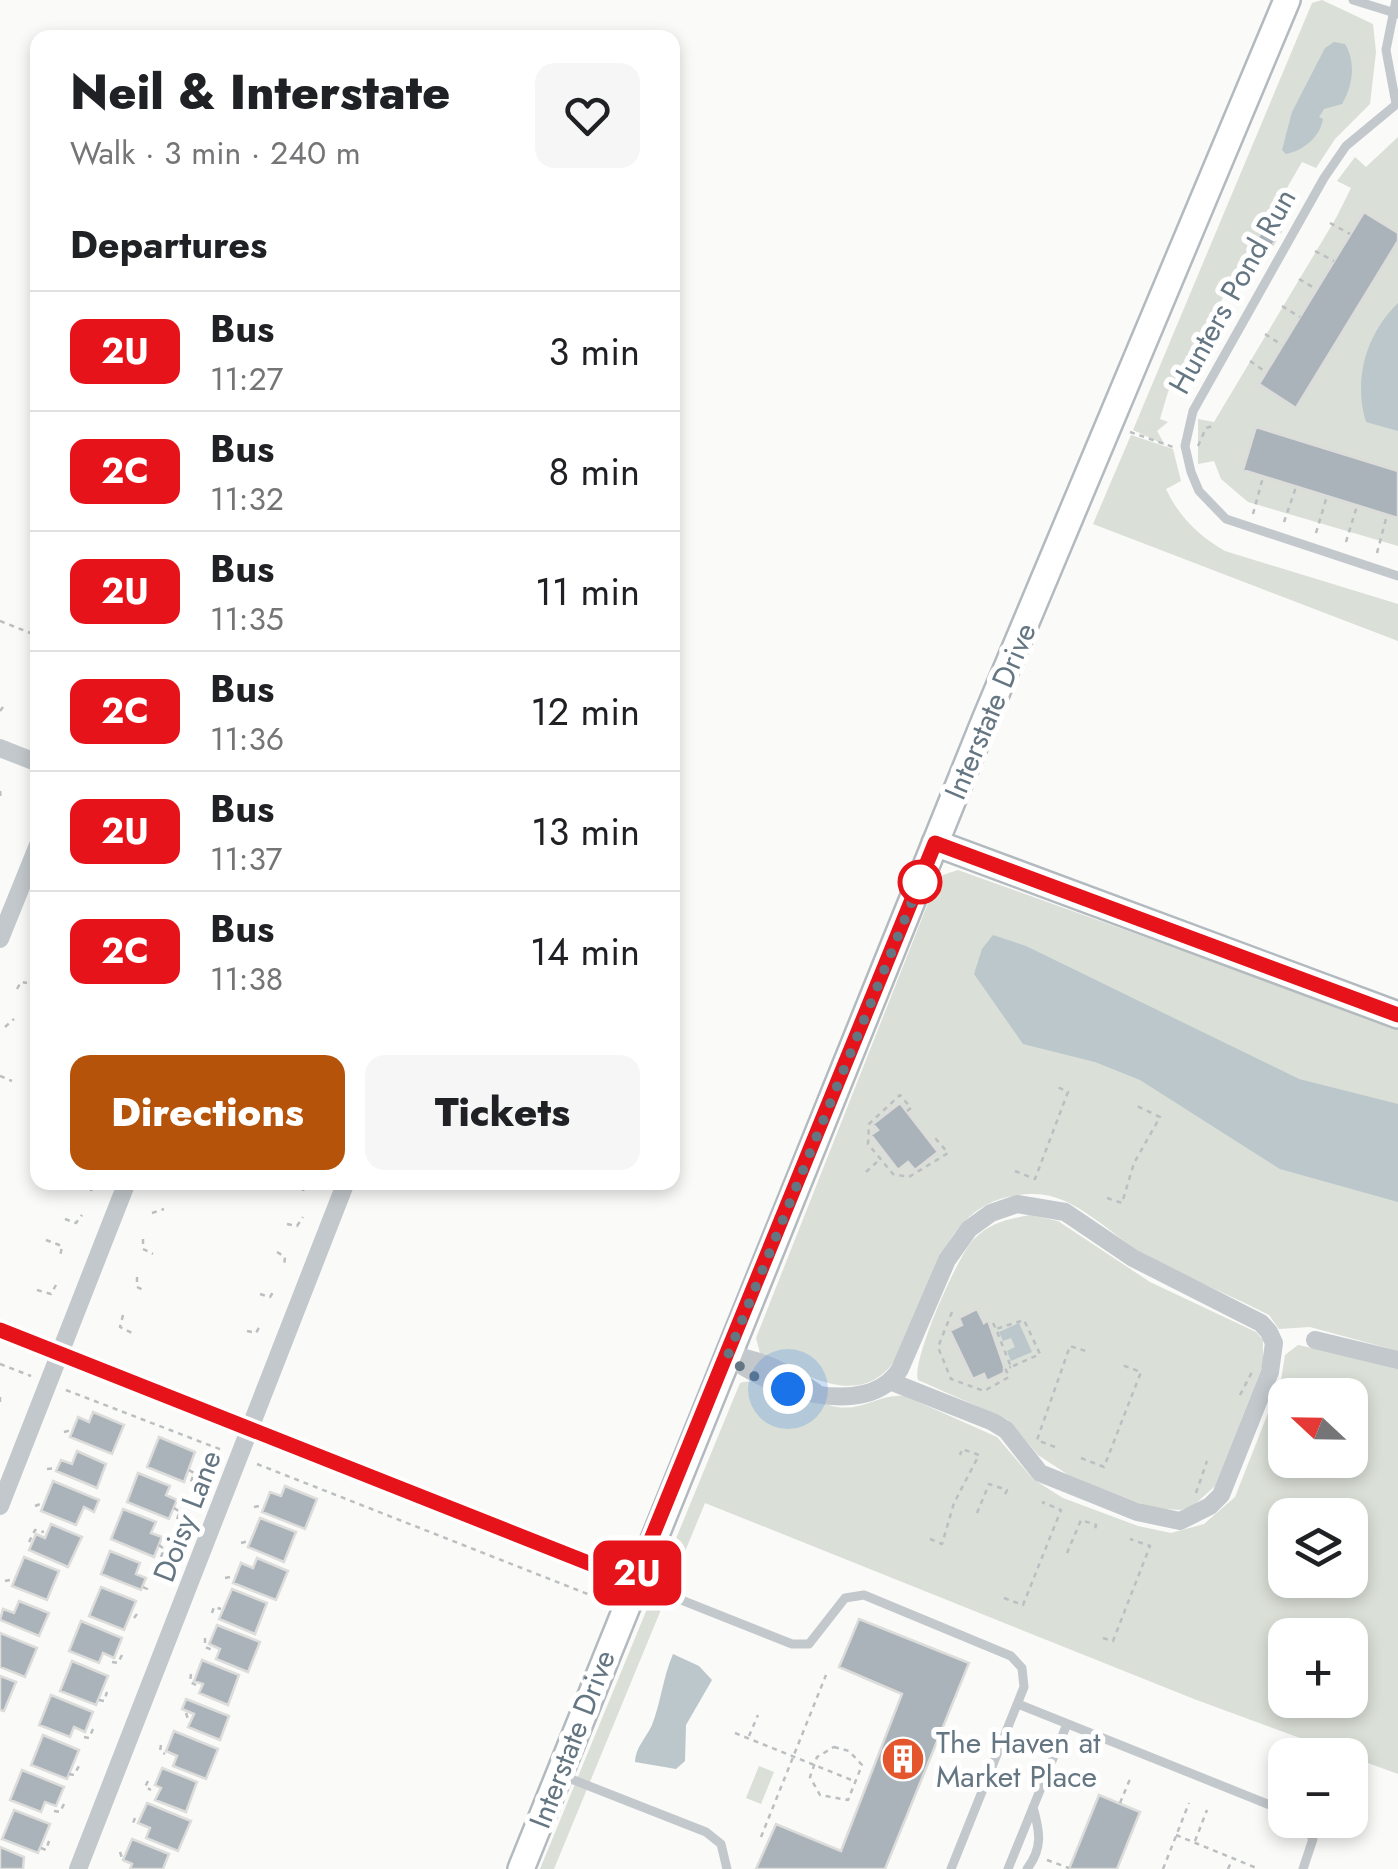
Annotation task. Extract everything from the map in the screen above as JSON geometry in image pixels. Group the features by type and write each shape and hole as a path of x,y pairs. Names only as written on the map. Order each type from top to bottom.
{"main road":[{"name":"Interstate Drive","path":"521,1869 935,843 1287,0"},
{"path":"935,843 1398,1015"}],"street":[{"path":"0,748 30,760"},
{"path":"0,940 30,865"},
{"path":"0,1506 124,1190"},
{"name":"Doisy Lane","path":"78,1869 343,1190"},
{"path":"728,1355 754,1359 794,1376 816,1392 858,1396 892,1382 958,1240 991,1213 1018,1204 1065,1212 1190,1290 1260,1323 1274,1343 1270,1372 1221,1495 1210,1506 1180,1521 1137,1512 1051,1480 993,1422 892,1382"},
{"path":"0,1330 634,1581"},
{"path":"1315,1340 1398,1360"}],"lane":[{"path":"1354,0 1396,14"},
{"name":"Hunters Pond Run","path":"1396,0 1386,50 1397,104 1346,146 1324,178 1186,428 1188,459 1199,492 1226,519 1398,576"},
{"path":"634,1581 792,1644 809,1644 846,1598 864,1595 1011,1656 1022,1668 1018,1704 950,1869"},
{"path":"1018,1704 1268,1804"},
{"path":"1008,1869 1067,1724"},
{"path":"558,1774 706,1832 721,1844 727,1869"},
{"path":"1027,1869 1038,1855 1040,1832 1033,1807"},
{"path":"1304,1869 1312,1838"}],"path":[{"path":"1330,223 1350,234"},
{"path":"1315,251 1334,261"},
{"path":"1299,278 1316,289"},
{"path":"1282,306 1300,317"},
{"path":"1265,334 1282,345"},
{"path":"1250,361 1266,372"},
{"path":"1197,446 1206,428 1213,426"},
{"path":"1130,432 1166,448 1174,447"},
{"path":"1249,527 1264,477"},
{"path":"1280,537 1296,486"},
{"path":"1311,548 1326,496"},
{"path":"1342,558 1357,506"},
{"path":"1373,568 1387,515"},
{"path":"0,622 30,633"},
{"path":"0,790 0,800"},
{"path":"17,989 21,982 27,983"},
{"path":"5,1027 14,1019"},
{"path":"0,1076 12,1081"},
{"path":"1016,1172 1035,1179 1068,1092 1055,1086"},
{"path":"907,1111 911,1108 900,1095 869,1124 868,1144 880,1159 893,1174 915,1176 948,1153 936,1139 932,1142"},
{"path":"1108,1198 1122,1203 1134,1163 1160,1116 1137,1106"},
{"path":"866,1172 880,1159"},
{"path":"152,1213 164,1209"},
{"path":"64,1219 76,1223 82,1214"},
{"path":"287,1224 297,1226 303,1217"},
{"path":"143,1239 143,1249 153,1254"},
{"path":"46,1240 62,1246 60,1258"},
{"path":"278,1252 285,1257 284,1267"},
{"path":"137,1276 137,1287 145,1291"},
{"path":"37,1290 50,1294 56,1285"},
{"path":"260,1294 270,1297 275,1289"},
{"path":"952,1312 938,1347 951,1379 984,1391 1009,1377 1005,1368 1040,1354 1024,1320 996,1329"},
{"path":"122,1315 120,1328 134,1334"},
{"path":"994,1323 999,1345 1011,1366"},
{"path":"247,1331 256,1333 261,1324"},
{"path":"1054,1447 1037,1440 1064,1362 1070,1346 1089,1352"},
{"path":"0,1364 36,1378"},
{"path":"1081,1458 1104,1467 1141,1372 1122,1365"},
{"path":"59,1387 230,1454"},
{"path":"0,1397 0,1404"},
{"path":"64,1432 72,1430"},
{"path":"930,1539 942,1544 949,1530 946,1521 979,1455 962,1449 960,1455"},
{"path":"250,1461 610,1603"},
{"path":"1193,1500 1206,1461"},
{"path":"47,1469 57,1468"},
{"path":"188,1470 194,1473 191,1482"},
{"path":"978,1513 989,1484 1007,1490 1004,1497"},
{"path":"1004,1598 1023,1605 1056,1523 1061,1510 1042,1502"},
{"path":"35,1506 43,1503"},
{"path":"254,1506 263,1505"},
{"path":"174,1508 180,1512 177,1519"},
{"path":"1067,1553 1081,1520 1096,1525 1094,1530"},
{"path":"29,1542 35,1530 44,1532"},
{"path":"1103,1638 1113,1640 1150,1546 1130,1539"},
{"path":"240,1543 249,1541"},
{"path":"160,1545 164,1550 161,1557"},
{"path":"226,1578 235,1576"},
{"path":"5,1581 14,1579"},
{"path":"143,1587 145,1594"},
{"path":"212,1613 214,1607 221,1609"},
{"path":"134,1618 140,1610"},
{"path":"205,1638 204,1646 214,1651"},
{"path":"112,1662 118,1663 122,1654"},
{"path":"191,1674 190,1682 196,1685"},
{"path":"760,1837 826,1675"},
{"path":"99,1700 104,1701 107,1692"},
{"path":"186,1713 189,1722"},
{"path":"748,1738 758,1714"},
{"path":"84,1737 89,1738 93,1729"},
{"path":"735,1732 856,1782"},
{"path":"161,1744 160,1750 165,1754"},
{"path":"842,1748 862,1765 848,1800 827,1799 815,1789 812,1764 822,1752 842,1748"},
{"path":"70,1774 74,1775 78,1766"},
{"path":"1120,1804 1130,1779"},
{"path":"148,1781 145,1787 151,1790"},
{"path":"1162,1869 1189,1803"},
{"path":"54,1811 60,1812 64,1804"},
{"path":"1194,1842 1207,1810"},
{"path":"136,1818 137,1825"},
{"path":"1176,1835 1260,1869"},
{"path":"40,1848 46,1850 49,1841"},
{"path":"120,1852 123,1861"},
{"path":"1228,1869 1233,1858"},
{"path":"1046,1859 1069,1868"}],"shaded area":[{"path":"1322,0 1373,24 1376,52 1370,104 1335,139 1316,168 1302,162 1168,392 1160,419 1168,422 1157,431 1165,445 1133,430 1312,3"},
{"path":"1334,42 1345,44 1351,58 1351,82 1346,97 1342,104 1324,109 1319,117 1323,119 1321,126 1310,142 1286,154 1282,150 1292,112 1325,48"},
{"path":"1398,137 1398,546 1248,502 1221,479 1214,461 1198,464 1198,419 1214,422 1336,218 1351,188 1337,181 1355,157 1366,167"},
{"path":"1398,303 1398,431 1366,422 1361,390 1370,343"},
{"path":"1131,435 1173,449 1181,481 1166,489 1184,517 1207,539 1225,551 1398,604 1398,641 1093,524"},
{"path":"958,870 1398,1028 1398,1351 1310,1327 1279,1329 1269,1315 1146,1255 1079,1208 1034,1194 988,1204 957,1231 936,1267 904,1345 884,1373 853,1386 808,1376 760,1353 756,1338 934,888 943,875"},
{"path":"993,935 1026,946 1299,1079 1398,1104 1398,1202 1280,1169 1140,1080 1095,1062 1023,1044 974,974 982,949"},
{"path":"1030,1215 1058,1221 1150,1282 1256,1332 1263,1340 1263,1365 1215,1486 1193,1506 1180,1510 1152,1508 1070,1476 1038,1455 1008,1420 918,1380 928,1331 967,1249 993,1225"},
{"path":"1019,1323 1032,1352 1011,1361 1007,1351 1015,1347 1011,1338 1003,1341 999,1332"},
{"path":"1298,1345 1398,1367 1398,1774 1368,1763 1368,1738 1300,1738 705,1503 554,1869 540,1869 740,1383 773,1386 846,1408 905,1396 997,1437 1033,1479 1063,1498 1138,1526 1171,1533 1204,1524 1235,1497 1268,1413 1268,1478 1368,1478 1368,1378 1281,1378 1285,1355"},
{"path":"673,1654 699,1666 712,1680 686,1725 685,1761 676,1769 635,1762 655,1716"},
{"path":"759,1766 774,1772 761,1804 746,1798"}],"building":[{"path":"1364,212 1398,233 1398,241 1296,408 1259,384"},
{"path":"1269,219 1283,228 1262,262 1248,254"},
{"path":"1256,427 1398,471 1398,518 1243,470"},
{"path":"900,1103 938,1152 915,1170 908,1162 898,1170 871,1135 878,1130 873,1124"},
{"path":"977,1309 984,1323 988,1320 1004,1366 1004,1373 987,1381 984,1374 973,1379 950,1331 962,1325 959,1318"},
{"path":"93,1412 124,1425 112,1454 70,1437 78,1417 89,1422"},
{"path":"159,1437 195,1452 184,1482 147,1467"},
{"path":"77,1451 106,1464 97,1488 56,1471 61,1460 72,1464"},
{"path":"138,1473 170,1486 166,1495 177,1500 169,1519 127,1502"},
{"path":"53,1481 99,1500 94,1512 84,1507 76,1525 41,1511"},
{"path":"285,1486 317,1499 305,1529 262,1512 270,1492 281,1496"},
{"path":"123,1509 156,1522 151,1533 162,1537 154,1557 111,1539"},
{"path":"260,1518 296,1532 284,1562 248,1547"},
{"path":"51,1524 82,1537 68,1567 29,1550 36,1534 45,1538"},
{"path":"110,1551 140,1563 136,1574 146,1578 141,1590 101,1574"},
{"path":"24,1557 59,1571 47,1600 12,1586"},
{"path":"257,1558 288,1571 276,1600 233,1583 241,1563 253,1568"},
{"path":"101,1587 136,1601 124,1630 89,1616"},
{"path":"232,1589 267,1603 255,1634 219,1619"},
{"path":"19,1601 49,1613 39,1636 0,1620 3,1609 14,1613"},
{"name":"The Haven at Market Place","path":"859,1619 969,1663 885,1869 756,1869 776,1824 841,1851 902,1694 839,1667"},
{"path":"81,1621 122,1638 114,1658 103,1653 99,1663 69,1651"},
{"path":"217,1625 260,1642 248,1672 216,1659 220,1649 209,1644"},
{"path":"0,1633 37,1648 25,1677 0,1667"},
{"path":"202,1660 239,1675 228,1705 199,1693 203,1684 194,1681"},
{"path":"72,1661 108,1676 96,1705 60,1691"},
{"path":"0,1676 16,1682 4,1711 0,1710"},
{"path":"51,1695 93,1712 85,1732 74,1727 70,1737 39,1725"},
{"path":"186,1699 229,1716 220,1740 188,1727 194,1714 182,1709"},
{"path":"174,1731 218,1749 206,1779 173,1766 177,1756 166,1751"},
{"path":"43,1735 79,1750 67,1779 31,1765"},
{"path":"162,1768 197,1782 186,1812 155,1800 161,1788 155,1785"},
{"path":"22,1770 64,1787 56,1806 45,1802 41,1812 10,1800"},
{"path":"1099,1795 1140,1812 1117,1869 1069,1869"},
{"path":"147,1803 191,1821 178,1851 146,1838 150,1828 138,1823"},
{"path":"14,1810 50,1824 38,1853 2,1839"},
{"path":"132,1839 169,1854 163,1869 130,1869 132,1864 123,1860"},
{"path":"0,1847 24,1857 23,1869 0,1869"}],"bus line":[{"name":"2U","path":"0,1330 634,1581 935,843 1398,1015"}],"place":[{"name":"The Haven at Market Place","path":"903,1759"}],"route":[{"path":"788,1389 748,1374 728,1355 924,872 920,882"}]}
